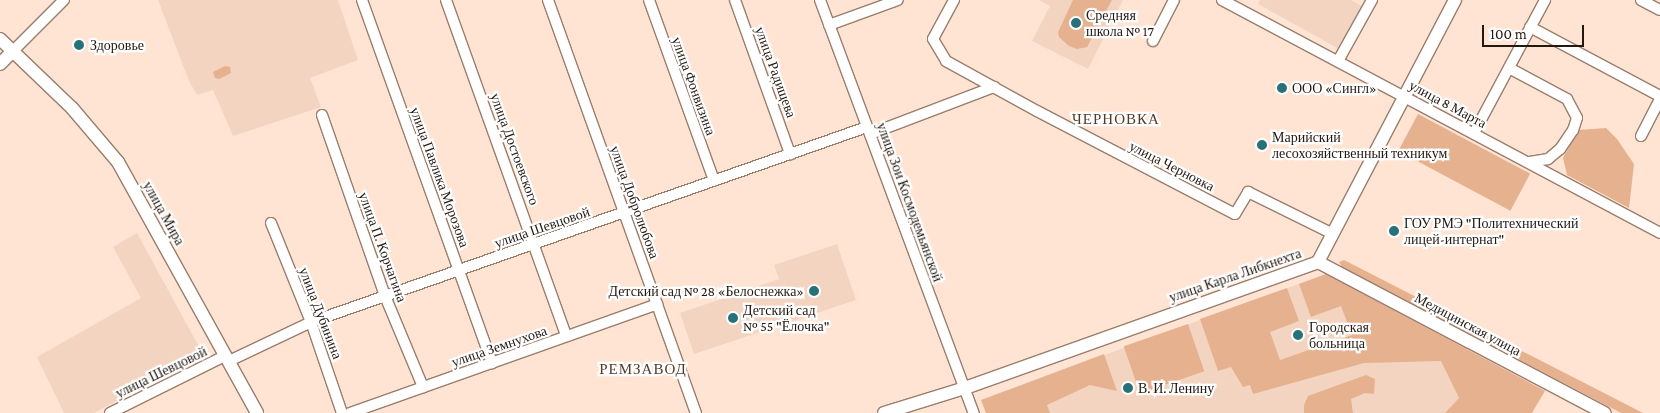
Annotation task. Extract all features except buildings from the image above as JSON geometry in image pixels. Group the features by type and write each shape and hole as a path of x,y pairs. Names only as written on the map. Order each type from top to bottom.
{"main road":[{"name":"улица Карла Либкнехта","path":"884,413 965,388 1318,262 1455,0"},
{"name":"улица Мира","path":"0,39 72,108 118,162 257,413"},
{"path":"0,64 13,51"},
{"name":"Медицинская улица","path":"1318,262 1605,413"}],"street":[{"path":"13,51 64,0"},
{"name":"улица Павлика Морозова","path":"362,0 492,363"},
{"name":"улица Достоевского","path":"446,0 566,336"},
{"name":"улица Добролюбова","path":"548,0 696,413"},
{"name":"улица Фонвизина","path":"649,0 714,181"},
{"name":"улица Радищева","path":"735,0 790,154"},
{"name":"улица Зои Космодемьянской","path":"820,0 974,413"},
{"path":"829,25 898,0"},
{"name":"улица Черновка","path":"954,0 933,39 946,61 1235,214 1248,192 1332,234"},
{"path":"1153,40 1174,0"},
{"name":"улица 8 Марта","path":"1222,0 1660,232"},
{"path":"1474,133 1544,0"},
{"path":"1641,0 1660,10"},
{"path":"1338,61 1367,2"},
{"path":"1530,27 1660,98 1640,136"},
{"path":"1509,68 1568,99 1577,118 1573,130 1560,149 1548,159 1528,162"},
{"name":"улица Шевцовой","path":"110,413 227,358 311,322 790,154 994,88"},
{"name":"улица П. Корчагина","path":"322,115 385,296 423,387"},
{"name":"улица Дубинина","path":"271,223 311,322 342,413"},
{"name":"улица Земнухова","path":"350,413 657,304"}],"shaded area":[{"path":"158,0 338,0 358,60 310,78 321,107 233,136 213,90 197,95 189,81"},
{"name":"Средняя школа № 17","path":"1039,0 1123,0 1088,69 1032,41 1050,6"},
{"path":"1073,0 1112,0 1087,47 1077,49 1069,46 1059,37 1058,32"},
{"path":"1260,0 1351,0 1364,7 1341,50 1258,4"},
{"path":"225,66 230,67 231,73 219,79 215,78 213,72"},
{"path":"1418,114 1530,174 1510,211 1398,151"},
{"path":"1606,128 1617,139 1634,164 1629,208 1567,175 1563,158 1578,130"},
{"path":"137,233 203,354 94,413 64,413 37,357 141,298 113,247"},
{"path":"837,244 856,300 694,354 680,313 779,279 774,265"},
{"path":"1344,260 1643,413 1621,413 1342,267 1339,262"},
{"name":"Городская больница","path":"1326,274 1545,391 1511,413 986,413 981,400"},
{"path":"1326,274 1545,391 1532,413 1445,413 1459,398 1441,361 1364,363 1253,394 1250,385 1243,387 1231,367 1218,371 1200,319 1287,288 1299,321 1270,332 1280,360 1352,335 1341,306 1311,317 1299,284"},
{"path":"1188,324 1204,371 1140,393 1124,346"},
{"path":"1104,354 1117,391 1090,385 1047,405 1050,413 986,413 981,400"},
{"path":"1366,375 1375,379 1374,394 1365,393 1351,399 1353,413 1304,413 1304,405 1308,396"}],"place":[{"name":"Средняя школа № 17","path":"1076,23"},
{"name":"Здоровье","path":"79,45"},
{"name":"ООО «Сингл»","path":"1282,88"},
{"name":"Марийский лесохозяйственный техникум","path":"1262,145"},
{"name":"ГОУ РМЭ \"Политехнический лицей-интернат\"","path":"1394,231"},
{"name":"Детский сад № 28 «Белоснежка»","path":"814,291"},
{"name":"Детский сад № 55 \"Ёлочка\"","path":"733,318"},
{"name":"Городская больница","path":"1298,335"},
{"name":"В. И. Ленину","path":"1128,388"}],"district":[{"name":"ЧЕРНОВКА","path":"1116,120"},
{"name":"РЕМЗАВОД","path":"643,370"}]}
